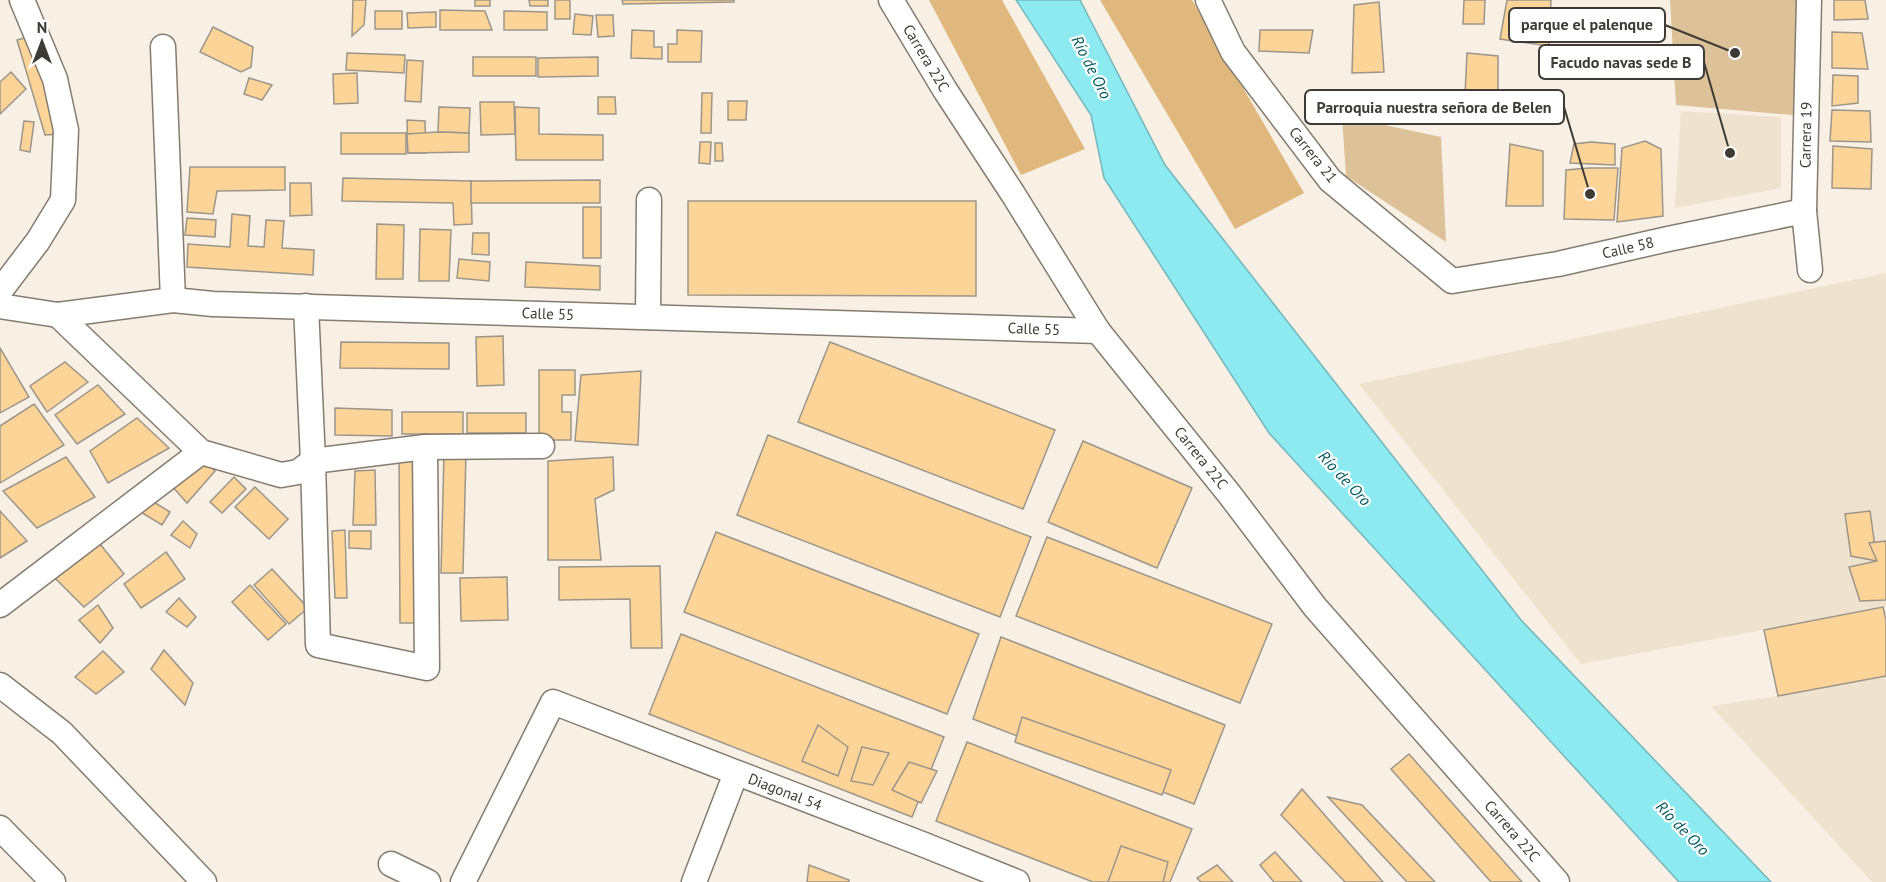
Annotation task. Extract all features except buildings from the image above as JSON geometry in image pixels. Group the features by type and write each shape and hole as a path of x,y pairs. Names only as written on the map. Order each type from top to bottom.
{"street":[{"path":"0,291 38,241 63,200 66,130 55,79 22,0"},
{"name":"Carrera 22C","path":"891,0 945,90 1098,331 1230,495 1315,607 1557,882"},
{"name":"Carrera 21","path":"1208,0 1233,52 1330,180 1452,281"},
{"name":"Carrera 19","path":"1809,0 1804,211 1810,270"},
{"path":"163,47 173,300"},
{"path":"648,317 649,200"},
{"name":"Calle 58","path":"1452,281 1558,264 1804,211"},
{"name":"Calle 55","path":"0,306 58,315 173,300 1098,331"},
{"path":"306,306 318,645 427,668 425,447"},
{"path":"58,315 201,452 281,475 298,472 313,461 425,447 542,446"},
{"path":"0,605 201,452"},
{"path":"0,685 62,733 204,882"},
{"name":"Diagonal 54","path":"463,882 553,702 1017,882"},
{"path":"694,882 736,773"},
{"path":"0,828 52,882"},
{"path":"391,864 429,882"}],"shaded area":[{"path":"929,0 1002,0 1085,149 1021,175"},
{"path":"1100,0 1192,0 1304,193 1235,229"},
{"path":"1670,0 1799,0 1793,115 1676,105"},
{"path":"1681,111 1781,117 1781,188 1675,208"},
{"path":"1342,116 1441,137 1446,242 1346,176"},
{"path":"1886,273 1886,607 1581,664 1359,384"},
{"path":"1886,676 1886,882 1872,882 1711,706"}],"water":[{"name":"Río de Oro","path":"1016,0 1080,0 1165,165 1521,620 1771,882 1679,882 1269,433 1104,178 1091,115"}],"place":[{"name":"parque el palenque","path":"1735,53"},
{"name":"Facudo navas sede B","path":"1730,153"},
{"name":"Parroquia nuestra señora de Belen","path":"1590,194"}]}
